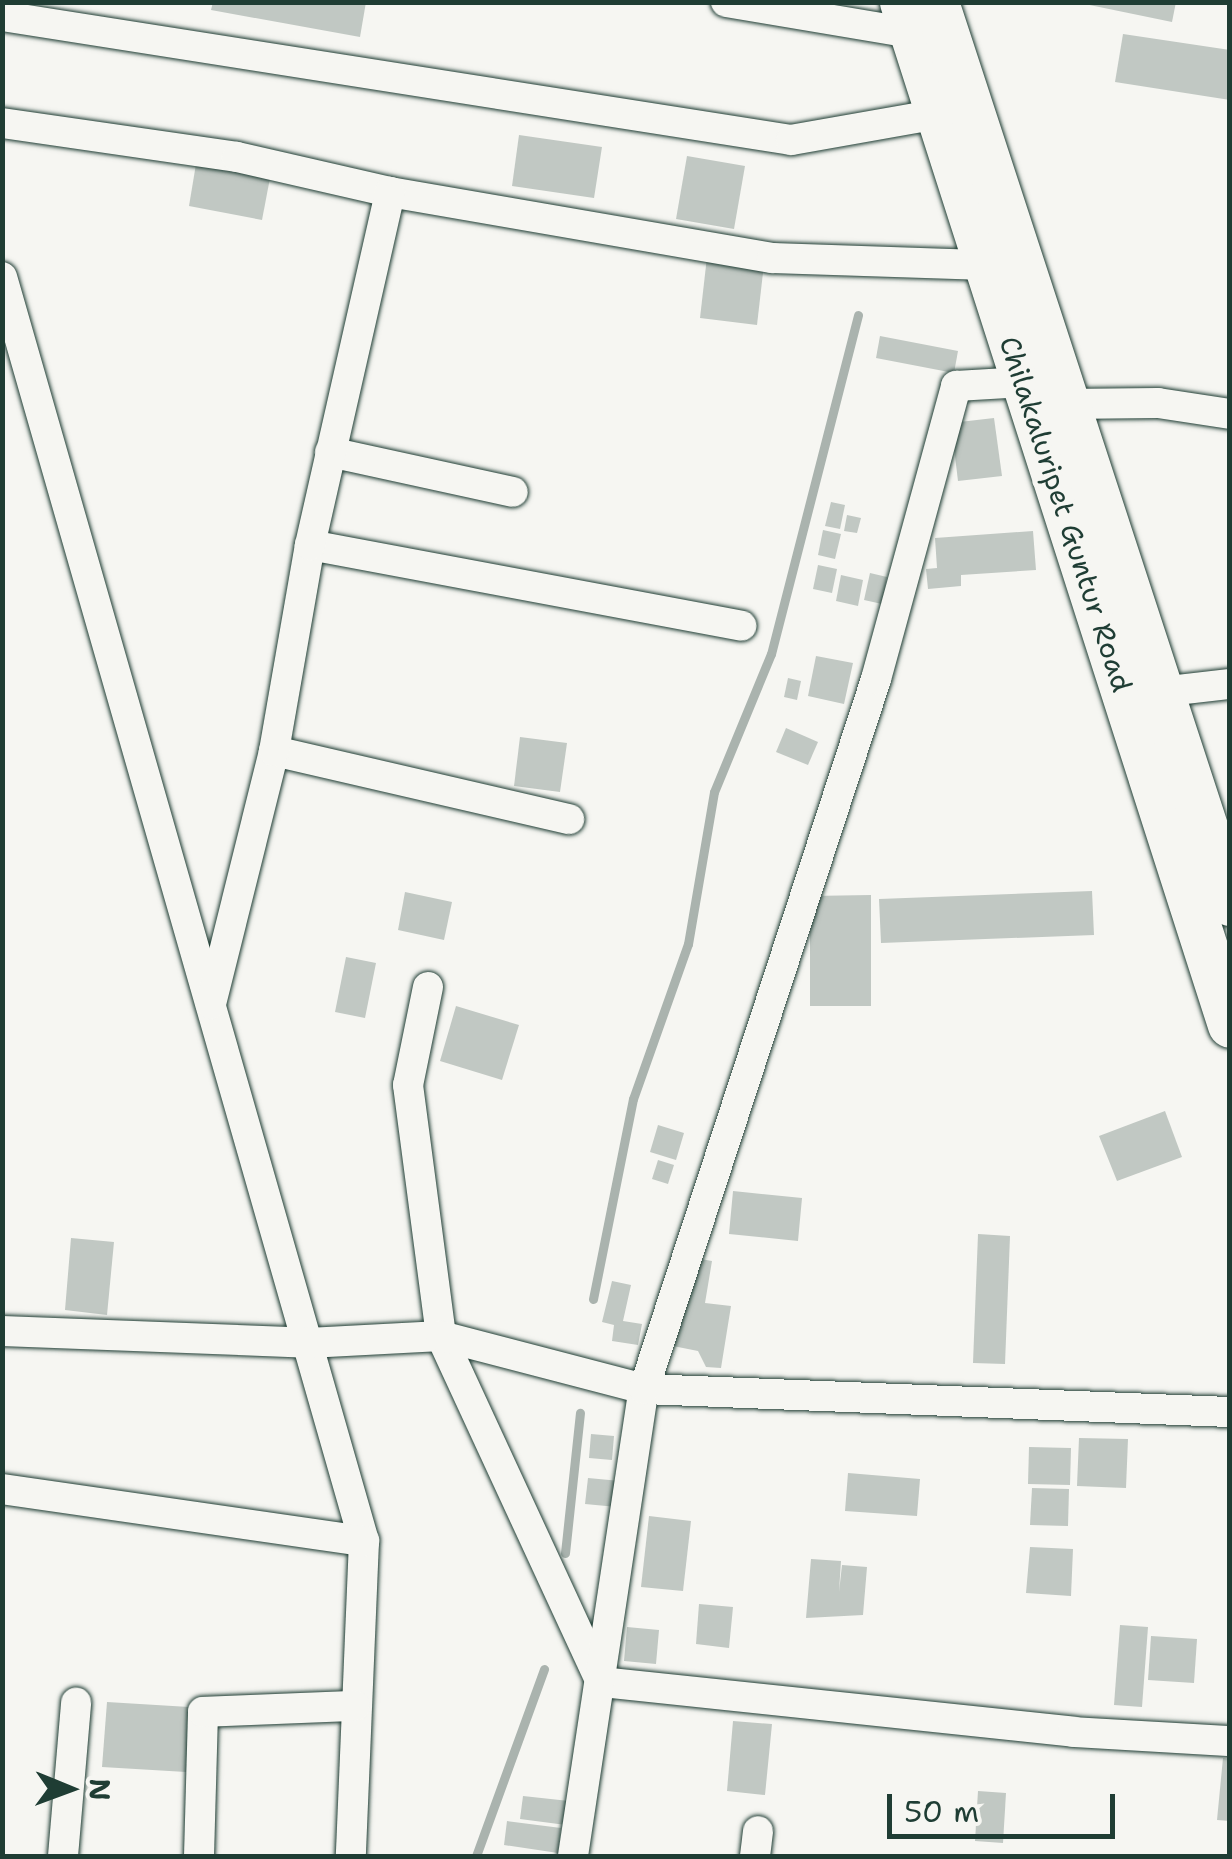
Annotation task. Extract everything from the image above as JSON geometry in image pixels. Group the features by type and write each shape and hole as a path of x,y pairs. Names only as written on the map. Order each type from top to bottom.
{"highway":[{"name":"Chilakaluripet Guntur Road","path":"917,12 938,114 1024,382 1142,695 1225,877"},
{"name":"Chilakaluripet Guntur Road","path":"917,12 1064,404 1230,1025"}],"street":[{"path":"726,2 917,12"},
{"path":"2,16 791,140 938,114"},
{"path":"2,123 237,157 390,192 772,258 986,265"},
{"path":"211,1006 274,751 310,544 390,192"},
{"path":"2,277 364,1542 351,1856"},
{"path":"573,1856 644,1389 876,680 956,386 1024,382"},
{"path":"1064,404 1158,403 1230,414"},
{"path":"330,452 513,492"},
{"path":"310,544 741,626"},
{"path":"1142,695 1230,684"},
{"path":"274,751 569,819"},
{"path":"428,988 408,1085 442,1336 601,1682"},
{"path":"2,1331 308,1343 442,1336 644,1389 1230,1412"},
{"path":"2,1490 364,1542"},
{"path":"601,1682 1073,1732 1230,1740"},
{"path":"63,1856 76,1703"},
{"path":"198,1856 203,1712 356,1706"}],"building":[{"path":"213,2 366,2 360,37 211,10"},
{"path":"1075,2 1176,2 1172,22"},
{"path":"1123,34 1230,50 1230,100 1115,82"},
{"path":"519,135 602,147 594,198 512,186"},
{"path":"687,156 745,166 734,229 676,219"},
{"path":"196,164 270,178 262,220 189,206"},
{"path":"707,257 764,264 757,325 700,318"},
{"path":"880,336 958,351 954,373 876,358"},
{"path":"994,418 1002,476 958,481 951,423"},
{"path":"831,502 845,505 840,529 825,526"},
{"path":"847,515 861,518 857,533 844,531"},
{"path":"823,530 841,534 835,559 818,555"},
{"path":"1033,531 1036,570 961,575 961,586 928,589 926,569 937,568 935,538"},
{"path":"818,565 837,569 832,593 813,589"},
{"path":"870,573 887,577 882,604 864,600"},
{"path":"841,575 863,580 858,606 836,601"},
{"path":"816,656 853,663 844,704 808,696"},
{"path":"788,678 801,681 797,700 784,697"},
{"path":"786,728 818,742 808,765 776,752"},
{"path":"520,737 567,743 560,792 514,786"},
{"path":"1092,891 1094,935 881,943 879,899"},
{"path":"405,892 452,902 444,940 398,930"},
{"path":"871,895 871,1006 810,1006 810,896"},
{"path":"346,957 376,963 365,1018 335,1012"},
{"path":"456,1006 519,1025 502,1080 440,1061"},
{"path":"1165,1111 1182,1157 1117,1181 1099,1136"},
{"path":"658,1125 684,1133 676,1160 650,1152"},
{"path":"658,1160 674,1165 668,1184 652,1179"},
{"path":"733,1191 802,1198 798,1241 729,1234"},
{"path":"978,1234 1010,1236 1005,1364 973,1363"},
{"path":"71,1238 114,1242 107,1315 65,1310"},
{"path":"695,1258 712,1261 705,1303 731,1306 721,1368 706,1367 698,1351 673,1346"},
{"path":"612,1281 631,1285 623,1321 642,1324 638,1345 612,1341 614,1325 602,1322"},
{"path":"591,1434 614,1436 612,1460 589,1458"},
{"path":"1079,1438 1128,1439 1126,1488 1077,1486"},
{"path":"1029,1447 1071,1448 1070,1485 1028,1484"},
{"path":"848,1473 920,1479 917,1516 845,1511"},
{"path":"588,1478 620,1481 617,1507 585,1504"},
{"path":"1032,1488 1069,1489 1068,1526 1030,1525"},
{"path":"649,1516 691,1521 683,1591 641,1587"},
{"path":"1030,1547 1073,1549 1071,1596 1026,1593"},
{"path":"811,1559 841,1561 839,1592 842,1565 867,1567 863,1615 806,1618"},
{"path":"699,1604 733,1607 729,1648 696,1644"},
{"path":"1120,1625 1148,1627 1142,1707 1114,1705"},
{"path":"627,1627 659,1630 656,1664 624,1661"},
{"path":"1151,1636 1197,1639 1194,1683 1148,1680"},
{"path":"107,1702 189,1707 186,1772 102,1767"},
{"path":"733,1721 772,1724 765,1795 727,1791"},
{"path":"1223,1758 1230,1759 1230,1821 1217,1820"},
{"path":"978,1791 1006,1793 1003,1843 975,1841"},
{"path":"523,1796 569,1801 566,1825 520,1819"},
{"path":"507,1821 561,1828 558,1853 504,1845"}],"waterway":[{"path":"593,1299 633,1099 688,944 714,792 771,654 858,315"},
{"path":"565,1553 580,1413"},
{"path":"476,1856 544,1669"}]}
